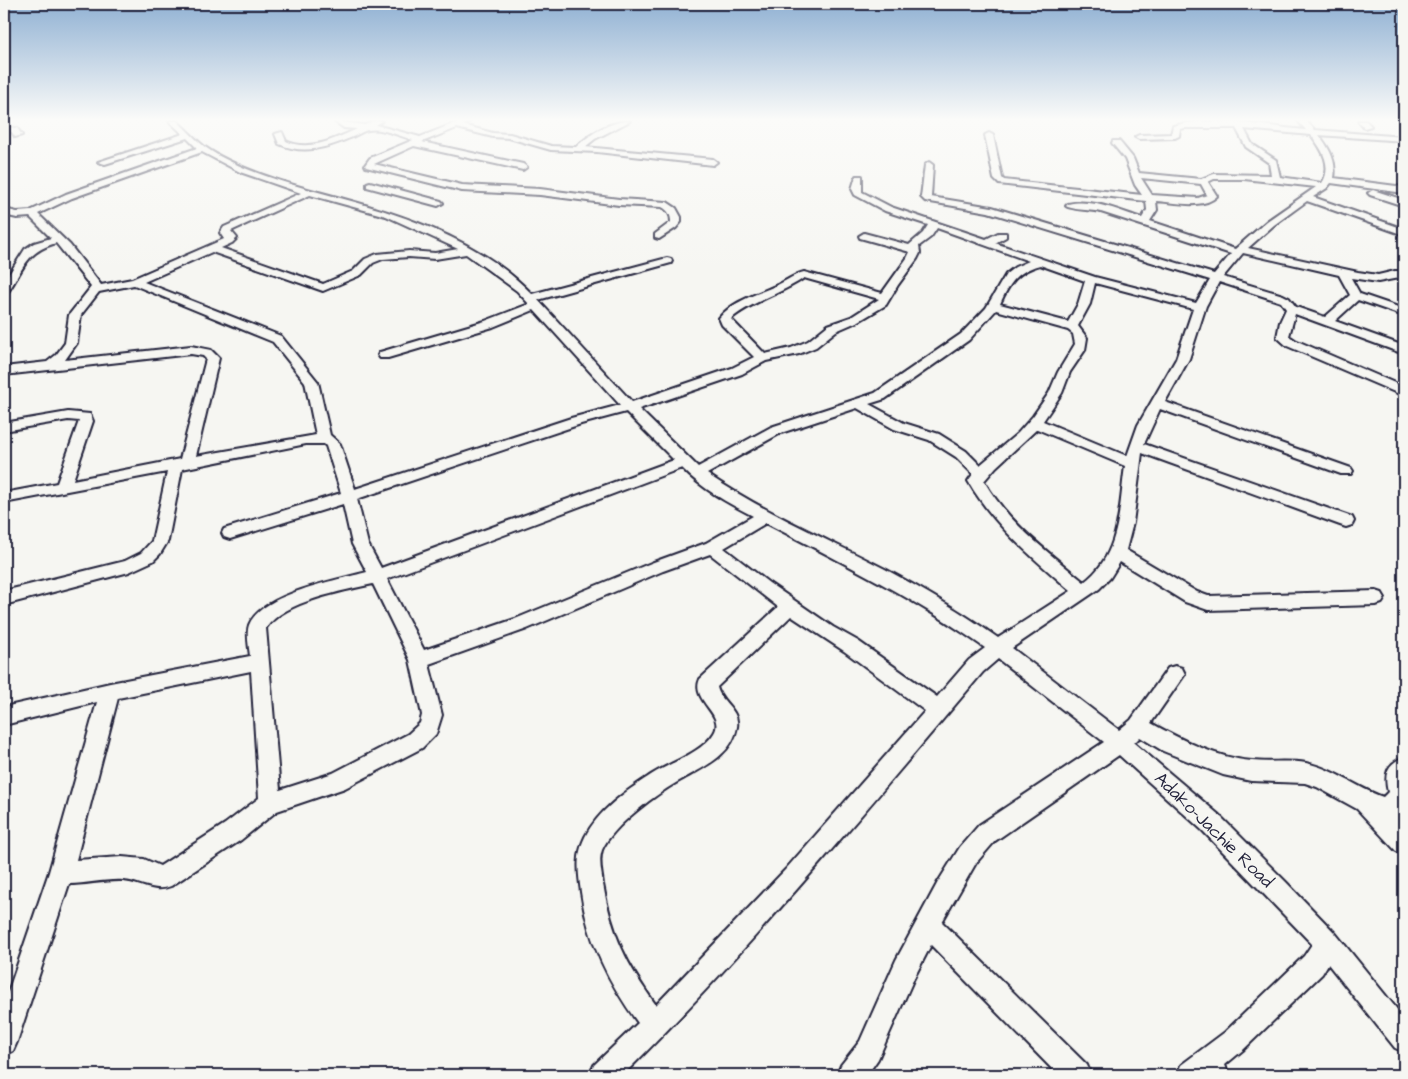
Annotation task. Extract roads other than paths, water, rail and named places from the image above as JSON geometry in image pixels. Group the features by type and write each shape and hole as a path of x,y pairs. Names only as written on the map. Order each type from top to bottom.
{"street":[{"path":"4,212 16,215 32,214 68,196 140,171"},
{"name":"Adako-Jachie Road","path":"247,171 310,192 410,218 469,250 521,289 629,407 690,468 734,500 935,605 998,648 1120,743 1176,791 1240,851 1327,943 1404,1039"},
{"path":"394,171 462,188 540,192 619,202 664,204 671,208 676,217 676,222 659,236"},
{"path":"928,171 926,197 928,198 989,209 1279,297 1285,300 1292,309 1404,350"},
{"path":"997,171 1000,181 1097,194 1150,198 1206,200 1212,196 1204,182"},
{"path":"1134,171 1140,186 1150,198 1152,210 1145,221"},
{"path":"1269,180 1276,176 1275,171"},
{"path":"604,1075 655,1025 793,878 976,666 998,648 1083,591 1108,569 1117,552 1129,501 1136,446 1149,416 1183,360 1200,307 1217,278 1239,251 1257,233 1326,183 1330,171"},
{"path":"338,200 399,173"},
{"path":"1135,175 1204,182"},
{"path":"1204,182 1207,178 1215,176 1404,190"},
{"path":"858,178 857,189 861,196 888,209 1090,279 1200,307"},
{"path":"1359,186 1384,198 1404,203"},
{"path":"424,210 462,188"},
{"path":"362,189 445,199"},
{"path":"50,366 65,352 70,343 76,315 97,289 135,282 232,239 225,233 228,228 310,192"},
{"path":"1306,198 1404,232"},
{"path":"1071,206 1081,205 1103,209 1239,251 1343,273 1380,279 1392,274 1404,274"},
{"path":"32,214 84,268 97,289"},
{"path":"230,533 277,520 576,421 646,403 738,371 762,358 795,351 812,344 832,328 882,303 912,259 915,250 914,245 927,235 934,224"},
{"path":"864,236 915,250"},
{"path":"987,244 1002,236"},
{"path":"4,290 29,251 38,245 58,239"},
{"path":"211,248 323,288 357,273 369,261 381,256 409,254 442,255 469,250"},
{"path":"384,355 481,326 533,302 585,282 667,261"},
{"path":"270,803 258,662 257,627 263,618 282,605 315,592 377,576 690,468 776,430 859,404 885,393 902,379 956,345 993,306 1016,269 1038,262"},
{"path":"1343,273 1356,296 1404,313"},
{"path":"762,358 726,322 725,318 737,308 788,284 800,276 885,297"},
{"path":"1072,327 1084,304 1090,279"},
{"path":"61,872 122,868 144,871 156,878 163,878 233,832 270,803 338,781 415,741 429,728 432,716 418,660 400,618 360,544 349,495 333,444 324,438 311,382 276,339 135,282"},
{"path":"1327,322 1356,296"},
{"path":"993,306 1072,327 1079,333 1081,338 1079,352 1064,371 1060,384 1041,416 981,474 977,484 1009,527 1031,549 1083,591"},
{"path":"1292,309 1287,317 1283,334 1283,337 1291,343 1404,392"},
{"path":"4,371 191,350 210,354 213,358 160,540 154,552 129,566 4,598"},
{"path":"859,404 899,426 934,437 961,454 981,474"},
{"path":"1158,404 1346,471"},
{"path":"4,427 68,416 85,417 86,421 64,485"},
{"path":"1035,423 1133,464"},
{"path":"4,498 181,463 324,438"},
{"path":"1136,446 1346,521"},
{"path":"418,660 522,624 656,567 712,547 766,516"},
{"path":"712,547 742,572 939,710"},
{"path":"1117,552 1191,597 1208,603 1376,598"},
{"path":"655,1025 619,973 609,953 592,892 589,869 593,844 601,832 625,808 652,786 710,752 723,738 727,725 726,717 710,698 707,684 743,648 790,606"},
{"path":"4,716 110,691 258,662"},
{"path":"851,1075 869,1050 905,969 968,855 987,834 1120,743 1138,726 1175,674"},
{"path":"4,1042 61,872 110,691"},
{"path":"1138,726 1170,744 1223,765 1251,771 1305,773 1323,779 1363,801 1396,812 1400,795 1395,778 1404,766"},
{"path":"1363,801 1404,843"},
{"path":"928,925 1078,1075"},
{"path":"1205,1071 1313,965 1327,943"}]}
